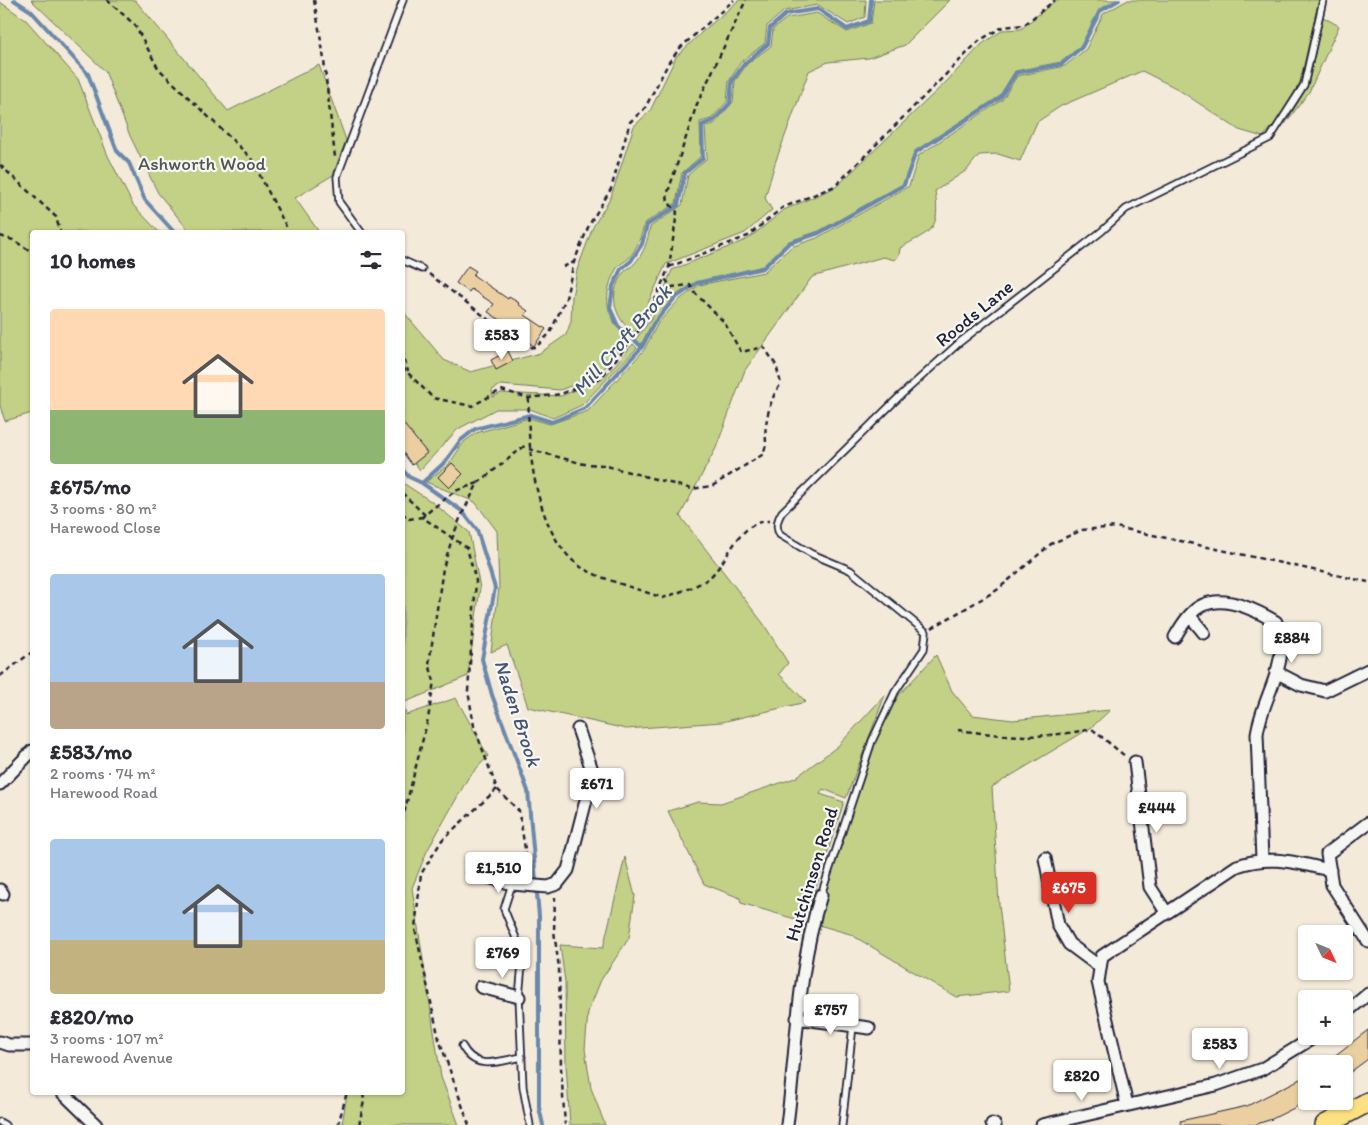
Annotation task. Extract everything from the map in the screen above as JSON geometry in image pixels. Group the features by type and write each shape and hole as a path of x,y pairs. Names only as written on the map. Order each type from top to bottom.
{"main road":[{"path":"1325,1125 1368,1102"}],"street":[{"path":"1174,637 1190,616 1202,605 1223,601 1259,612 1276,622 1281,642 1276,672 1260,715 1257,734 1262,860"},
{"path":"1190,616 1204,633"},
{"path":"1276,672 1301,684 1325,691 1368,670"},
{"path":"472,872 516,885 532,887 552,886 568,870 593,773 578,729"},
{"path":"0,784 30,753"},
{"path":"1135,762 1143,774 1150,887 1166,912"},
{"path":"1368,823 1327,854 1332,884 1368,941"},
{"path":"1045,858 1058,925 1069,944 1100,967"},
{"path":"1127,1105 1098,982 1102,956 1237,866 1273,859 1330,870"},
{"path":"1050,887 1067,884"},
{"name":"Hutchinson Road","path":"786,1125 802,968 811,926 821,894"},
{"path":"480,987 519,997"},
{"path":"1353,1006 1368,994"},
{"path":"797,1018 869,1028"},
{"path":"0,1042 9,1045 30,1047"},
{"path":"1042,1125 1216,1085 1262,1069 1301,1045"},
{"path":"65,1095 96,1125"}],"lane":[{"path":"360,230 339,202 337,177 403,0"},
{"name":"Roods Lane","path":"777,521 791,502 960,342 1102,231 1126,209 1270,138 1304,85 1322,0"},
{"path":"405,261 422,268"},
{"path":"777,521 777,530 780,536 812,554 850,570 926,632"},
{"name":"Hutchinson Road","path":"821,894 872,741 895,692 924,649 926,632"},
{"path":"516,885 504,910 520,948 522,964 519,997 523,1087 530,1125"},
{"path":"842,1125 853,1026"},
{"path":"462,1046 468,1057 479,1063 486,1064 522,1057"},
{"path":"0,1122 4,1125"}],"path":[{"path":"107,0 135,25 158,68 250,158 288,230"},
{"path":"314,0 323,52 337,177"},
{"path":"422,268 526,348 536,347 550,333 566,298 574,262 588,225 611,189 630,122 645,108 655,94 669,62 681,47 734,0"},
{"path":"405,369 433,398 472,406 501,390 528,400 561,394 601,378 645,323 669,267 677,212 668,202 667,195 697,104 746,0"},
{"path":"669,267 748,236 782,208 835,186 947,76 980,40 1003,27 1024,25 1055,0"},
{"path":"0,165 56,217 59,230"},
{"path":"0,236 13,240 30,251"},
{"path":"564,267 574,262"},
{"path":"529,449 584,464 603,465 692,489 712,486 762,455 767,448 766,426 774,392 781,384 776,365 764,347 741,352 724,322 696,294 690,285 672,287 664,278"},
{"path":"405,360 409,373"},
{"path":"528,400 530,438 528,444 538,497 554,540 584,568 663,598 709,578 745,531 763,521 777,521"},
{"path":"405,516 409,519 424,516 455,491 478,483 528,444"},
{"path":"405,809 428,720 434,681 429,664 443,568 461,516 478,483"},
{"path":"405,496 424,516 452,539 467,548 476,581 468,691 474,726 497,789 519,811 525,849 516,885"},
{"path":"926,632 997,590 1050,544 1082,530 1116,527 1368,582"},
{"path":"0,676 30,654"},
{"path":"958,730 1023,738 1054,737 1092,729 1135,762"},
{"path":"467,1124 439,1039 416,929 421,874 442,840 497,789"},
{"path":"552,886 555,897 554,931 559,968 561,1068 565,1125"},
{"path":"338,1125 346,1095"},
{"path":"359,1125 364,1101 363,1095"}],"green space":[{"name":"Ashworth Wood","path":"31,0 135,0 228,111 319,65 346,140 333,175 295,198 318,230 188,230 158,193 130,136 105,71"},
{"path":"739,0 866,0 865,17 848,24 818,5 784,11 767,26 765,43 741,62 729,81 727,102 711,119 700,122 701,156 682,173 676,203 645,223 635,250 618,267 612,278 609,287 608,306 615,323 628,338 599,375 560,390 501,385 492,390 493,397 501,393 561,396 603,379 633,344 637,348 582,405 553,418 530,409 496,409 458,429 420,470 405,450 405,314 444,360 471,372 540,353 566,335 571,321 572,297 577,270 593,227 611,197 634,126 650,111 676,57"},
{"path":"874,0 950,0 905,45 869,58 828,62 809,71 775,163 765,198 772,210 745,233 666,264 634,334 622,321 615,306 615,290 618,282 623,273 641,255 650,227 682,205 688,175 707,158 705,127 714,124 733,102 735,81 747,64 771,46 773,29 787,18 817,13 847,32 871,23"},
{"path":"1056,0 1117,0 1099,10 1081,46 1061,62 1015,71 999,97 915,151 903,184 819,231 789,241 763,266 697,282 674,297 652,323 641,345 636,339 653,317 672,270 748,239 784,210 836,187 948,80 982,44 1003,30 1021,29"},
{"path":"1128,0 1319,0 1300,82 1280,118 1263,137 1239,130 1176,88 1142,71 1061,106 1037,122 1020,161 998,154 979,155 967,170 935,191 935,222 926,233 900,248 899,255 895,260 883,257 812,277 745,370 716,448 680,516 763,623 788,663 779,674 806,702 722,722 626,729 528,707 507,645 491,652 499,588 497,531 475,502 426,482 449,464 464,442 476,433 529,418 550,424 588,411 644,350 658,323 679,300 699,285 764,272 791,247 817,238 909,186 919,155 1002,100 1017,76 1065,66 1086,49 1103,14"},
{"path":"0,2 26,20 78,79 108,156 133,205 157,230 30,230 30,414 5,421 0,406"},
{"path":"1323,17 1339,26 1309,92 1285,124 1308,84"},
{"path":"405,484 432,502 469,532 480,588 468,676 405,702"},
{"path":"936,655 952,691 972,715 1013,720 1110,710 1092,727 992,787 999,904 1009,991 956,997 850,934 815,924 873,747 885,719 899,695"},
{"path":"885,695 846,798 823,789 820,794 844,802 809,909 799,906 795,919 741,903 740,898 704,884 668,811 698,802 721,803 795,778 838,746"},
{"path":"456,698 488,756 468,778 427,851 412,888 441,1077 459,1125 342,1125 347,1095 405,1095 405,711 406,715"},
{"path":"625,857 635,896 629,938 601,980 588,1012 585,1049 591,1088 605,1125 570,1125 566,1064 565,982 560,945 603,948"}],"building":[{"path":"468,266 476,271 473,275 508,299 509,297 519,303 528,311 525,315 546,329 534,346 503,326 505,323 488,312 494,304 471,289 469,292 456,283"},
{"path":"508,351 513,361 496,370 491,360"},
{"path":"405,426 427,453 412,465 405,455"},
{"path":"452,463 463,474 449,488 438,477"},
{"path":"1368,1030 1368,1059 1353,1070 1353,1055 1336,1055 1349,1045 1353,1045 1353,1042"},
{"path":"1298,1080 1298,1106 1272,1119 1254,1125 1181,1125 1180,1121 1247,1106"}],"waterway":[{"name":"Naden Brook","path":"14,0 31,11 88,74 117,151 129,163 145,200 172,230"},
{"path":"642,347 618,326 610,308 613,286 621,269 631,261 642,244 647,225 678,205 685,173 703,158 702,125 713,121 730,103 732,81 745,63 768,44 770,28 786,14 818,9 847,29 869,21 871,0"},
{"name":"Mill Croft Brook","path":"422,483 445,462 460,441 475,429 530,415 552,422 585,408 642,347 654,323 675,298 697,283 763,268 789,243 819,233 904,185 916,152 1000,98 1016,73 1062,64 1082,47 1100,11 1119,0"},
{"name":"Naden Brook","path":"405,472 409,477 422,483 462,511 477,530 495,588 482,659 492,695 528,791 539,916 539,1107 543,1125"}]}
